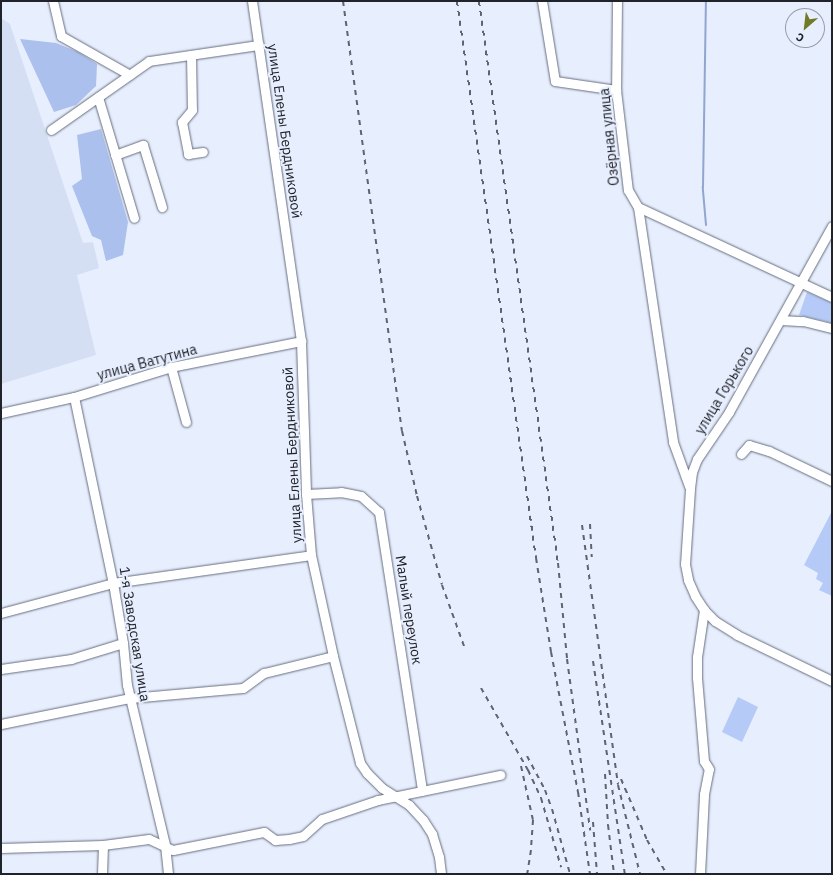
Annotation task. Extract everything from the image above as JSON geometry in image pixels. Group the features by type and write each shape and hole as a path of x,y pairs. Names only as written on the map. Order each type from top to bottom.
{"street":[{"path":"53,1 60,36 130,74"},
{"name":"улица Елены Бердниковой","path":"252,1 301,341 306,494 311,555 333,656 360,763 367,773 409,805 423,820 432,834 439,857 441,874"},
{"path":"542,1 555,81 616,90"},
{"name":"Озёрная улица","path":"617,1 616,90 628,190 638,207"},
{"path":"51,130 149,61 259,45"},
{"path":"191,55 192,110 182,122 188,154 203,152"},
{"path":"98,96 134,218"},
{"path":"115,155 143,145 162,207"},
{"path":"638,207 832,297"},
{"path":"638,207 673,442 690,489"},
{"name":"улица Горького","path":"832,226 730,412 697,459 692,472 690,489 685,564 688,580 695,596 704,610 715,621 737,635 832,681"},
{"path":"781,320 803,321 832,328"},
{"name":"улица Ватутина","path":"1,413 74,397 171,368 301,341"},
{"path":"171,368 186,422"},
{"name":"1-я Заводская улица","path":"74,397 113,583 130,698 165,845 168,874"},
{"path":"741,454 749,445 769,451 832,481"},
{"name":"Малый переулок","path":"306,494 341,492 361,496 379,512 422,791"},
{"path":"1,613 113,583 311,555"},
{"path":"700,874 704,794 709,768 704,761 696,678 697,657 704,610"},
{"path":"1,669 71,659 123,643"},
{"path":"1,724 130,698 243,688 264,673 333,656"},
{"path":"1,848 103,845 149,839 165,845 173,850 264,832 275,840 289,839 303,836 322,819 396,796 500,774"},
{"path":"102,874 103,845"}],"shaded area":[{"path":"1,18 10,24 83,243 93,242 99,268 77,275 96,355 1,384"},
{"path":"20,39 56,43 78,52 97,64 96,86 76,105 54,112"},
{"path":"101,129 128,222 123,255 106,261 101,240 92,236 72,186 82,179 77,135"},
{"path":"807,292 832,303 832,323 799,315"},
{"path":"832,511 832,596 819,590 823,583 816,579 818,573 804,565"},
{"path":"738,697 758,707 742,742 722,732"}],"waterway":[{"path":"706,1 703,187 706,225"}],"railway":[{"path":"343,1 402,431 417,496 442,585 464,646"},
{"path":"457,1 536,558 551,652 578,792 590,874"},
{"path":"479,1 558,563 567,659 590,830"},
{"path":"590,524 592,557"},
{"path":"582,525 618,785 640,874"},
{"path":"593,661 625,874"},
{"path":"481,688 528,770 541,798 561,867"},
{"path":"527,756 545,790 552,809 570,874"},
{"path":"521,766 533,820 531,850 527,874"},
{"path":"605,774 608,825 614,874"},
{"path":"621,779 647,840 667,874"},
{"path":"593,822 597,874"}]}
